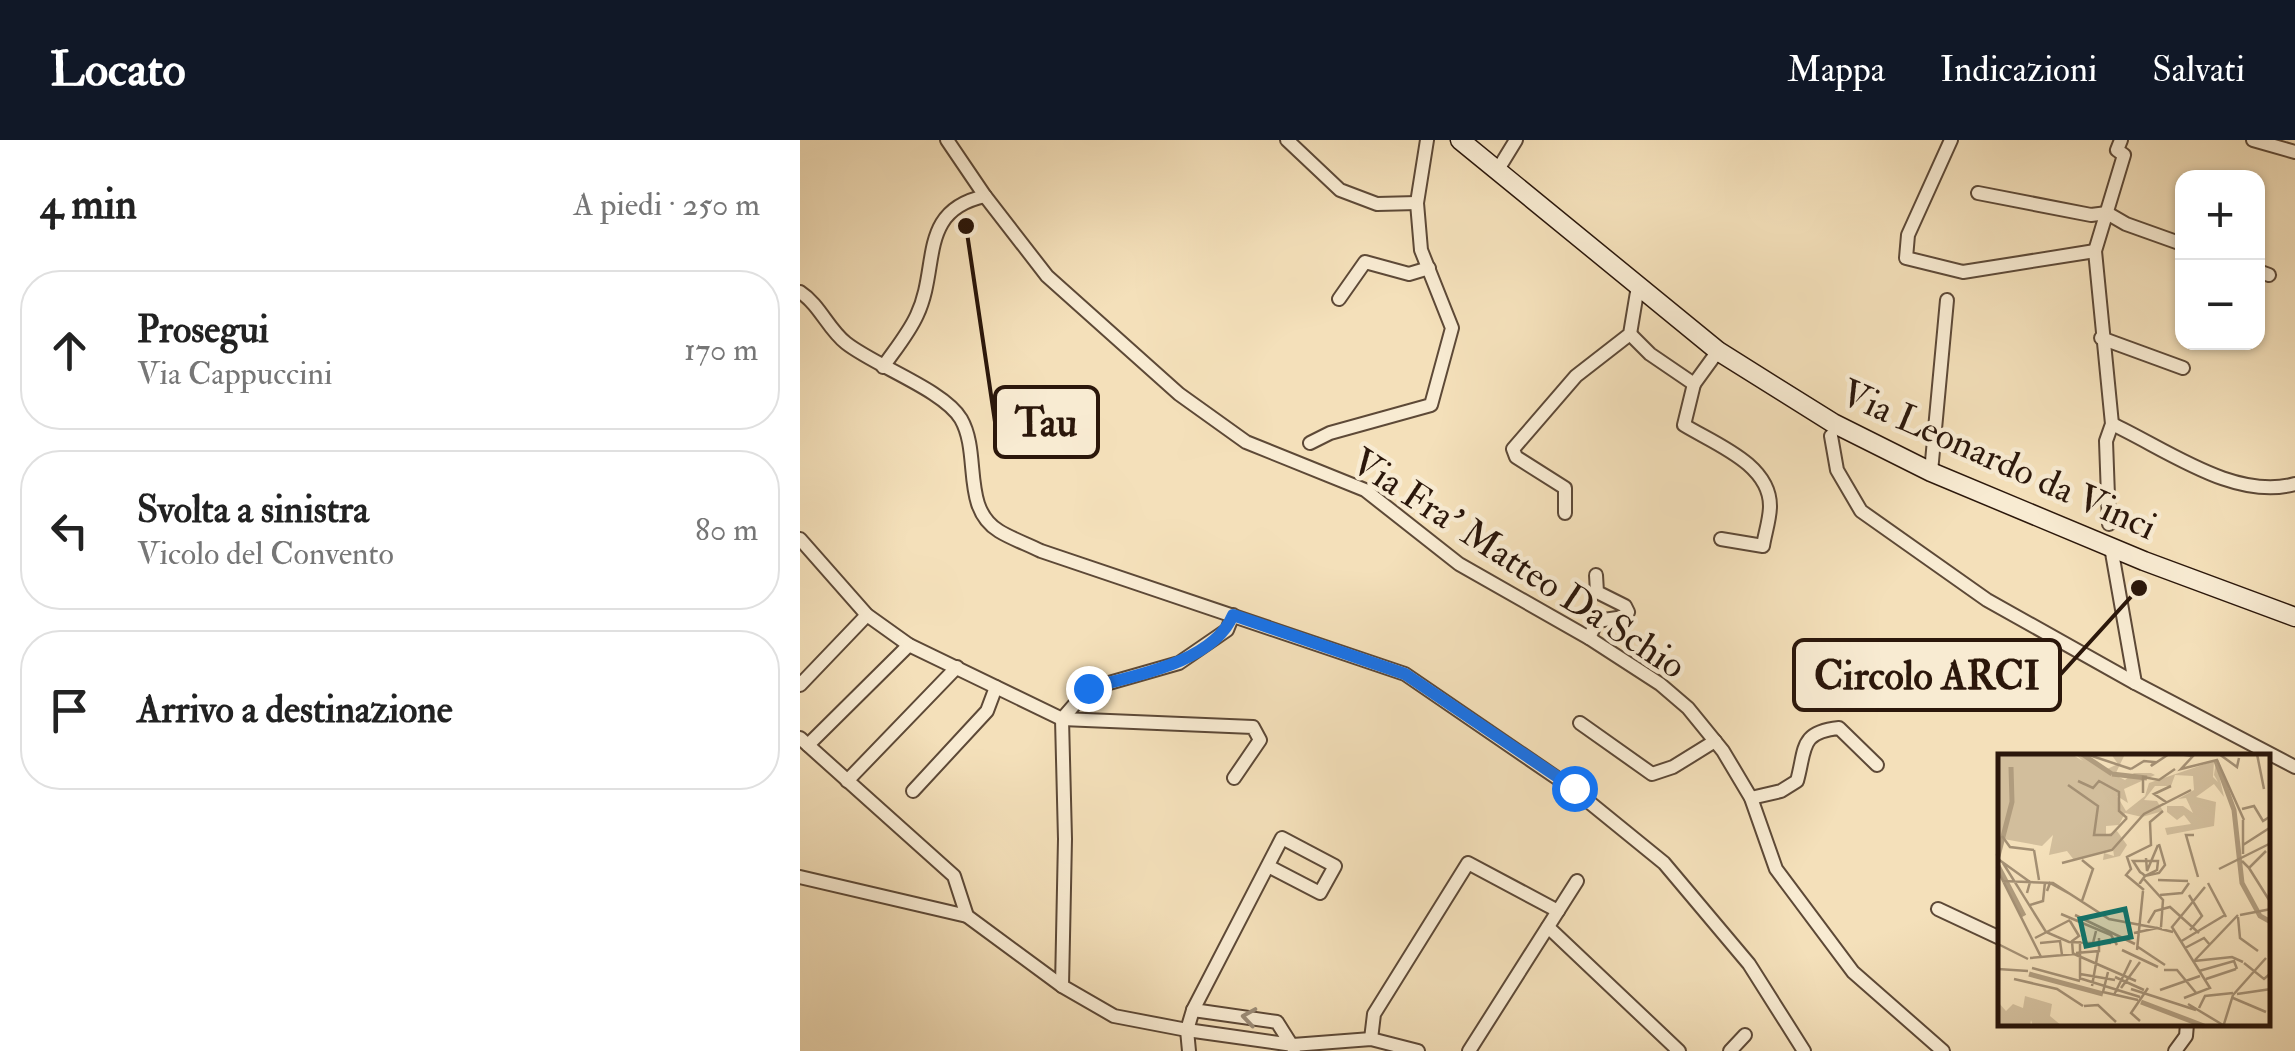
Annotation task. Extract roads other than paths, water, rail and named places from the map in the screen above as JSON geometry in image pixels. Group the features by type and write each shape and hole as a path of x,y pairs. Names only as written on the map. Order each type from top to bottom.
{"street":[{"name":"Via Fra' Matteo Da Schio","path":"946,140 1047,276 1180,394 1246,442 1365,490 1459,564 1589,638 1660,684 1688,708 1750,798 1776,869 1852,972 1942,1051"},
{"path":"1287,140 1340,190 1377,204 1417,202"},
{"path":"1310,442 1430,405 1452,328 1422,250 1417,202 1426,140"},
{"name":"Via Leonardo da Vinci","path":"1460,140 1718,351 1832,423 1931,472 2111,547 2295,617"},
{"path":"1497,170 1516,140"},
{"path":"1951,140 1908,235 1906,258 1963,272 2095,251"},
{"path":"2109,524 2106,441 2112,424 2095,251 2124,155 2117,150 2121,140"},
{"path":"2253,140 2295,152"},
{"path":"1978,192 2091,215 2107,213 2175,242"},
{"path":"882,368 918,314 940,221 962,201 984,196"},
{"path":"1339,298 1365,262 1409,274 1429,268"},
{"path":"1565,513 1565,488 1516,457 1512,449 1576,376 1630,334 1638,286"},
{"path":"800,292 843,341 882,368 941,398 960,417 969,440 976,504 996,529 1040,550 1405,674 1574,788 1664,863 1689,890 1749,964 1804,1051"},
{"path":"1931,472 1946,300"},
{"path":"1630,334 1650,354 1694,384"},
{"path":"2101,338 2184,368"},
{"path":"1718,351 1694,384 1684,426 1753,467 1770,503 1763,546 1721,539"},
{"path":"2112,424 2223,479 2254,488 2295,484"},
{"path":"1831,436 1837,470 1861,511 1987,600 2295,766"},
{"path":"800,539 868,616 910,645 1062,719 1253,728 1260,740 1234,778"},
{"path":"2111,547 2135,683"},
{"path":"1589,638 1597,621 1624,617 1628,612 1625,606 1598,592 1596,574"},
{"path":"1062,986 1066,839 1062,719 1088,688 1179,663 1226,630 1233,615"},
{"path":"800,685 868,616"},
{"path":"910,645 804,741 954,876 967,916"},
{"path":"847,781 957,667"},
{"path":"913,791 987,711 996,687"},
{"path":"1580,723 1652,774 1673,768 1715,742"},
{"path":"1750,798 1781,791 1797,781 1804,744 1819,730 1839,728 1877,766"},
{"path":"1189,1051 1187,1030 1192,1010 1282,838 1335,866 1320,893 1268,866"},
{"path":"1371,1039 1374,1014 1468,863 1558,910"},
{"path":"800,877 967,916 1062,986 1114,1016 1294,1048 1371,1039 1416,1051"},
{"path":"1469,1051 1577,881"},
{"path":"1938,910 1998,937"},
{"path":"1548,927 1679,1051"},
{"path":"1192,1010 1277,1022 1294,1048"},
{"path":"2175,1051 2186,1036 2188,1026"},
{"path":"1730,1051 1745,1036"}],"place":[{"name":"Tau","path":"966,226"},
{"name":"Circolo ARCI","path":"2139,588"}]}
